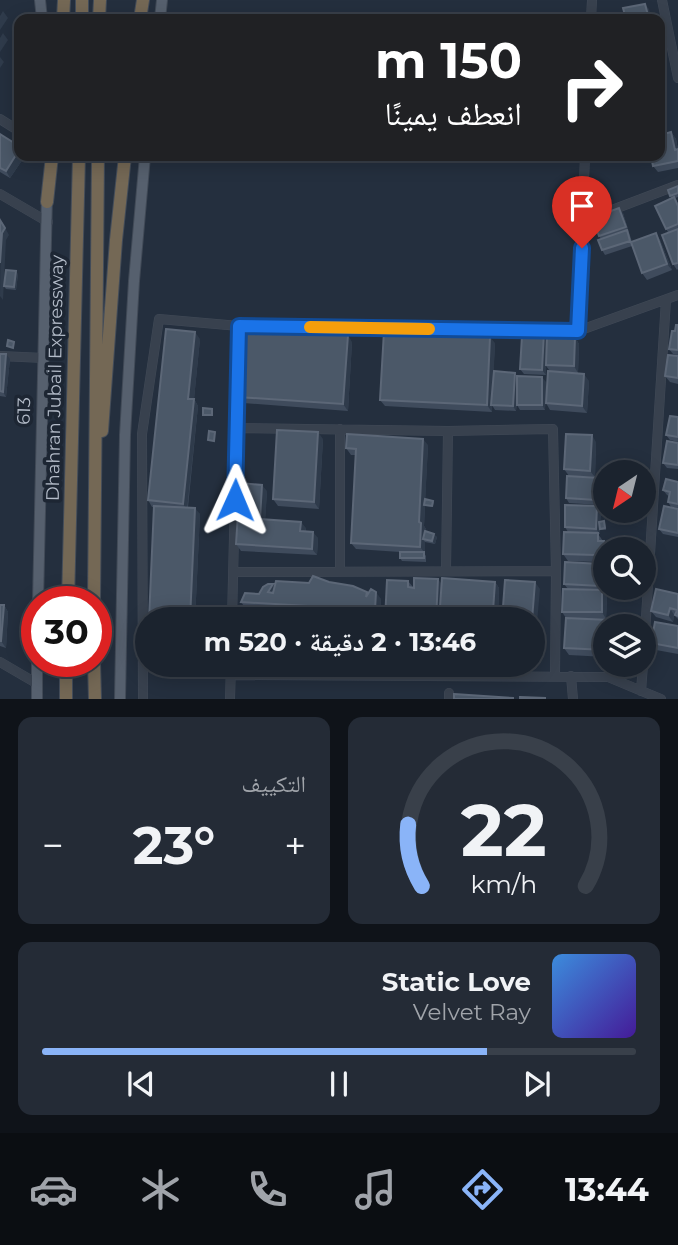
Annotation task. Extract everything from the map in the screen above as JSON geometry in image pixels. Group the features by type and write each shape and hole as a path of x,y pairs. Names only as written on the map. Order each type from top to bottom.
{"highway":[{"path":"47,202 51,161"},
{"name":"Dhahran Jubail Expressway","path":"68,586 79,161"},
{"path":"94,586 97,161"},
{"path":"93,533 124,161"},
{"path":"66,677 66,699"},
{"path":"94,677 95,699"}],"main road":[{"name":"613","path":"38,586 48,222 46,161"},
{"path":"120,699 125,435 145,161"},
{"path":"36,677 37,699"}],"street":[{"path":"665,15 678,78"},
{"path":"578,331 585,161"},
{"path":"583,221 678,185"},
{"path":"0,194 48,222"},
{"path":"143,699 142,434 159,319 239,326 578,331 678,295"},
{"path":"646,614 666,300"},
{"path":"232,607 239,326"},
{"path":"0,356 44,358"},
{"path":"237,428 448,431 553,429 555,676"},
{"path":"340,429 340,571"},
{"path":"446,571 448,431"},
{"path":"233,572 556,571"},
{"path":"0,662 36,683"},
{"path":"545,676 608,677 661,699"},
{"path":"230,699 231,677"},
{"path":"571,677 573,699"},
{"path":"641,691 642,677"}],"building":[{"path":"645,4 648,14 625,14 623,8"},
{"path":"671,132 675,150 678,149 678,161 653,166 652,161 665,161 665,134"},
{"path":"0,134 14,143 14,158 6,171 0,168"},
{"path":"678,186 678,193 670,196 668,190"},
{"path":"674,197 678,206 678,224 666,229 655,206"},
{"path":"619,208 626,227 599,236 595,225 600,223 597,216"},
{"path":"0,220 5,228 2,233 0,263"},
{"path":"678,229 678,263 673,264 662,235"},
{"path":"627,230 630,241 602,250 598,240"},
{"path":"656,233 667,264 642,273 631,242"},
{"path":"6,270 16,271 14,287 4,286"},
{"path":"676,325 678,350 669,349 672,331 675,331"},
{"path":"243,328 348,335 343,404 238,397"},
{"path":"166,329 195,332 188,399 194,399 183,504 148,500"},
{"path":"384,331 490,337 487,405 380,400"},
{"path":"539,332 544,332 542,370 520,369 522,336 539,337"},
{"path":"547,336 575,337 574,366 546,365"},
{"path":"8,340 14,342 13,348 7,346"},
{"path":"0,354 6,354 3,392 0,391"},
{"path":"668,355 678,356 678,378 665,376"},
{"path":"494,371 515,373 513,406 491,405"},
{"path":"548,371 584,374 582,406 546,403"},
{"path":"517,376 542,377 542,405 517,405"},
{"path":"203,408 212,409 212,415 203,415"},
{"path":"670,416 678,417 678,437 666,435"},
{"path":"277,430 318,432 314,502 273,499"},
{"path":"209,431 215,432 214,441 208,440"},
{"path":"347,434 423,439 420,547 351,543 356,449 346,448"},
{"path":"566,434 592,435 590,471 564,469"},
{"path":"667,441 678,443 678,465 663,463"},
{"path":"567,476 593,478 593,500 566,498"},
{"path":"666,479 678,482 678,504 668,502 670,492 663,490"},
{"path":"240,483 262,485 260,519 301,522 300,531 313,532 312,549 236,544"},
{"path":"425,499 433,501 432,506 424,505"},
{"path":"565,505 593,506 593,523 596,523 596,529 565,527"},
{"path":"154,506 195,508 191,607 150,607"},
{"path":"664,506 678,509 678,533 659,529"},
{"path":"425,531 434,534 432,541 423,539"},
{"path":"564,532 598,533 598,537 593,537 593,555 563,554"},
{"path":"400,552 424,552 424,558 400,558"},
{"path":"565,562 593,564 593,586 564,584"},
{"path":"313,576 353,586 367,592 366,597 371,589 376,592 375,607 241,602 245,593 259,594 268,584 273,584 268,592 273,593 276,581 309,583"},
{"path":"414,578 438,579 437,607 386,607 387,580 408,581 408,587 414,588"},
{"path":"442,578 495,582 493,607 440,607"},
{"path":"505,580 535,582 533,607 503,607"},
{"path":"563,589 593,590 593,600 602,600 602,612 562,612"},
{"path":"656,589 678,594 678,616 675,615 677,610 670,608 668,615 651,611 654,600 656,600"},
{"path":"0,605 4,605 1,641 0,641"},
{"path":"566,618 593,619 593,649 564,648"},
{"path":"656,622 678,626 678,648 656,644"},
{"path":"454,694 513,698 513,699 454,699"},
{"path":"545,698 545,699 520,699"}],"slow traffic":[{"path":"310,327 429,329"}],"route":[{"path":"235,500 239,326 578,331 582,248"}]}
